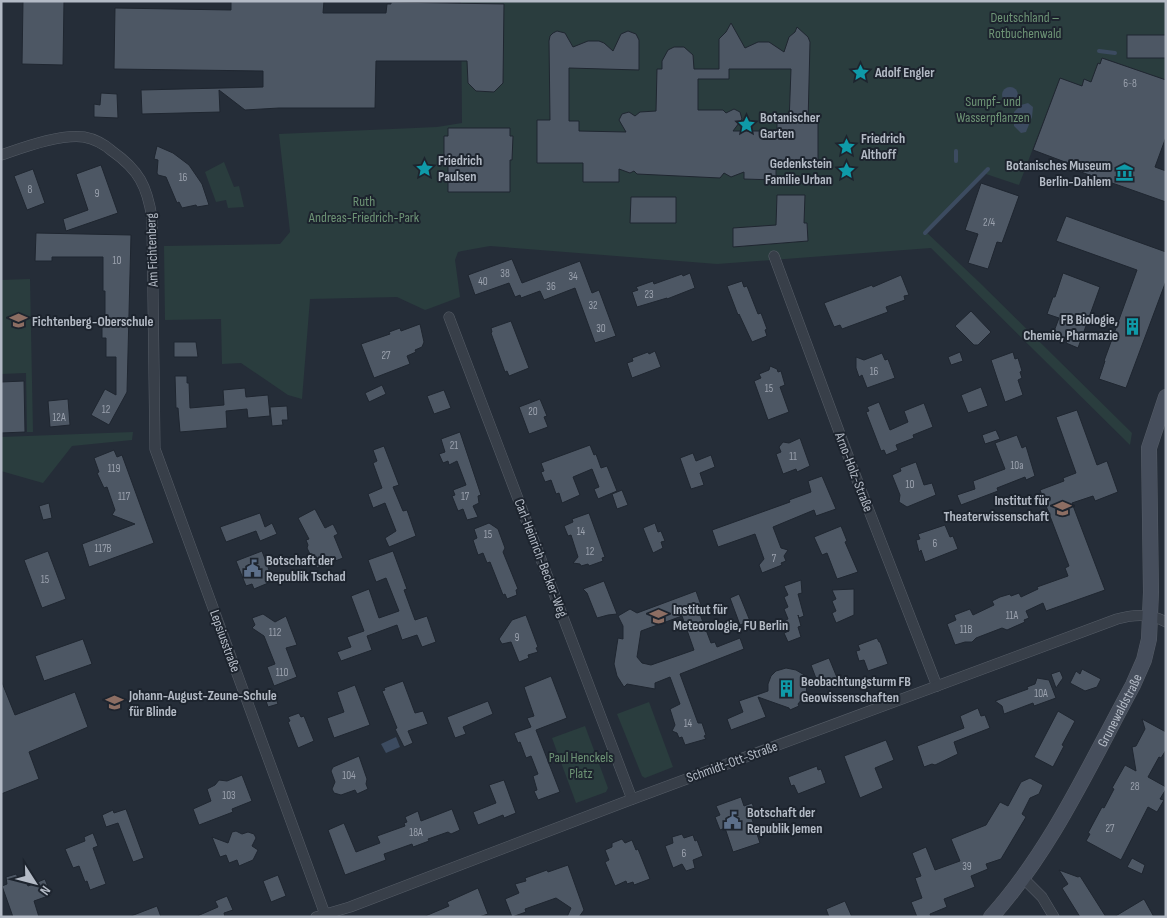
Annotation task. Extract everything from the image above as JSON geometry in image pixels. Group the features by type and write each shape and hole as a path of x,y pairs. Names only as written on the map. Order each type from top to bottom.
{"main road":[{"name":"Grunewaldstraße","path":"991,917 1023,878 1048,841 1139,672 1146,652 1150,616 1150,448 1166,397"}],"street":[{"name":"Am Fichtenberg","path":"1,155 63,138 84,137 102,143 129,164 142,182 149,201 152,218 156,449"},
{"name":"Arno-Holz-Straße","path":"774,256 937,686"},
{"name":"Carl-Heinrich-Becker-Weg","path":"449,317 632,799"},
{"name":"Lepsiusstraße","path":"156,449 323,916"},
{"name":"Schmidt-Ott-Straße","path":"323,916 632,799 1124,617 1150,616"},
{"path":"1150,616 1166,622"},
{"path":"1023,878 1042,897 1054,917"}],"green space":[{"name":"Botanischer Garten","path":"461,1 1166,1 1166,80 1103,58 1100,64 1098,63 1091,82 1084,79 1082,86 1060,78 1019,185 983,173 925,231 1132,433 1130,445 931,248 717,264 490,246 462,251 458,252 455,260 460,297 425,310 397,297 310,299 302,399 288,395 241,363 222,364 221,319 165,320 164,246 280,244 290,232 279,134 437,127 462,123"},
{"path":"224,162 234,187 239,186 244,207 228,208 226,200 216,202 205,172"},
{"path":"30,279 33,432 27,432 26,373 1,374 1,280"},
{"path":"133,432 132,440 72,446 43,483 1,471 1,437"},
{"name":"Paul Henckels Platz","path":"649,702 673,767 645,778 642,776 617,714"},
{"name":"Paul Henckels Platz","path":"585,726 608,788 606,792 576,803 552,738"}],"water":[{"path":"1010,87 1018,95 1010,103 1002,95"},
{"path":"1028,103 1033,107 1032,117 1026,132 1021,133 1014,126 1014,112 1021,105"},
{"path":"396,737 400,747 386,753 381,744"}],"building":[{"path":"23,1 64,1 63,65 22,64"},
{"path":"231,1 324,1 323,13 386,13 387,4 391,4 391,2 504,4 503,83 494,92 476,91 468,83 467,61 376,61 375,108 245,110 219,90 220,112 142,114 141,90 263,87 263,71 114,69 115,8 231,10"},
{"path":"731,23 745,48 758,42 769,42 784,52 789,37 795,32 797,27 808,37 810,42 808,123 818,123 818,163 776,163 776,180 744,179 744,172 731,177 724,173 720,178 637,174 634,171 630,173 619,169 619,182 583,182 583,163 537,163 537,120 550,120 549,41 553,33 557,31 565,33 573,47 588,41 599,41 613,51 621,34 628,31 636,34 639,40 639,70 569,68 569,121 579,121 579,131 626,132 619,120 622,114 629,112 635,116 640,112 656,111 657,69 662,69 662,61 668,50 674,47 684,47 693,55 694,69 719,69 719,39","holes":["729,69 791,69 789,123 777,123 777,131 733,131 742,119 740,112 734,109 726,113 723,110 698,110 698,79 729,79"]},
{"path":"1127,35 1166,35 1166,58 1127,58"},
{"path":"1102,58 1166,80 1166,137 1155,167 1166,171 1166,202 1064,166 1065,162 1033,150 1060,78 1082,86 1084,79 1091,82 1098,63 1100,64"},
{"path":"101,93 117,94 118,118 94,117 94,104 100,105"},
{"path":"448,128 510,128 510,136 513,136 512,160 510,160 510,192 448,192 448,160 444,160 444,136 448,136"},
{"path":"157,146 173,153 189,165 202,184 209,205 182,208 179,202 177,203 166,177 157,173 158,160 154,159"},
{"path":"101,165 118,213 66,231 63,219 88,210 76,174"},
{"path":"33,169 45,203 27,210 14,176"},
{"path":"981,183 1019,196 1002,243 997,242 988,269 968,263 978,234 965,230"},
{"path":"777,195 805,195 804,223 807,223 808,241 733,247 733,228 776,225"},
{"path":"631,197 676,197 676,223 630,223"},
{"name":"FB Biologie, Chemie, Pharmazie","path":"1066,216 1166,252 1166,281 1126,388 1099,379 1137,270 1056,241"},
{"path":"36,233 131,235 127,392 109,425 91,415 105,389 116,395 116,357 106,357 106,338 102,338 102,322 105,322 103,257 52,257 52,261 35,261"},
{"path":"512,259 522,283 580,261 592,293 599,290 616,336 595,343 575,288 544,300 540,291 521,298 520,295 515,297 509,283 475,295 468,275"},
{"path":"690,273 695,288 667,299 637,307 632,292 638,290 636,287 653,281 654,284"},
{"name":"FB Biologie, Chemie, Pharmazie","path":"1063,273 1100,287 1078,348 1066,343 1068,339 1053,334 1059,318 1047,314"},
{"path":"901,275 909,295 904,296 905,300 886,307 888,312 842,329 840,325 834,327 824,303 872,285 873,287"},
{"path":"742,281 744,287 747,286 758,314 761,313 767,329 765,330 767,336 752,342 738,315 727,286"},
{"path":"971,311 991,332 978,345 974,345 955,326"},
{"path":"511,321 529,368 509,376 507,371 505,372 491,333 491,328"},
{"path":"420,324 424,342 422,347 415,350 416,352 407,356 410,364 374,378 361,344 390,334 389,332 400,328 401,331"},
{"path":"174,342 196,342 198,357 174,357"},
{"path":"655,351 661,367 632,378 627,363 633,361 632,358"},
{"path":"960,352 963,361 951,365 948,357"},
{"path":"1013,352 1015,359 1018,358 1022,371 1020,372 1022,378 1018,380 1023,395 1005,402 991,360"},
{"path":"882,353 885,360 888,359 895,378 867,388 862,375 859,377 856,368 856,357 864,360"},
{"path":"770,366 777,369 778,372 781,371 785,385 780,387 789,412 768,420 754,381 761,378 759,374 769,370"},
{"path":"175,376 187,376 190,408 224,405 223,390 245,388 246,397 268,395 270,416 248,418 247,409 226,411 227,428 180,432 178,408 176,408"},
{"path":"24,381 25,432 1,433 1,382"},
{"path":"382,385 386,394 369,402 365,393"},
{"path":"981,387 988,406 968,413 961,395"},
{"path":"444,390 451,408 434,414 427,396"},
{"path":"68,399 70,425 50,427 48,401"},
{"path":"540,399 547,416 544,417 548,427 529,434 519,407"},
{"path":"879,402 890,430 908,422 904,411 924,403 933,427 913,435 914,438 896,445 898,450 886,455 884,450 881,451 866,412 869,411 867,407"},
{"path":"287,406 288,420 282,420 283,425 272,426 270,407"},
{"path":"1077,410 1097,465 1107,461 1118,492 1095,501 1093,496 1072,503 1105,590 1046,611 1043,603 1026,611 1029,618 1024,620 1025,622 1007,630 1002,628 976,638 972,642 955,645 947,624 956,620 954,615 970,609 973,615 994,605 992,601 1000,597 1019,593 1021,597 1038,589 1037,587 1068,576 1065,568 1069,566 1040,490 1064,481 1063,478 1076,473 1056,417"},
{"path":"996,430 1000,439 985,444 982,435"},
{"path":"460,432 481,495 478,496 479,503 473,506 478,517 467,520 463,509 458,511 452,496 455,495 453,490 466,485 457,461 449,465 448,461 443,463 439,454 445,452 441,439"},
{"path":"1017,435 1022,448 1026,446 1035,476 1026,480 1025,477 997,488 998,491 961,505 957,495 975,489 973,481 1005,469 995,443"},
{"path":"800,438 810,466 797,472 796,469 783,474 776,454 781,452 779,447 783,442 789,443"},
{"path":"590,445 594,455 596,454 601,468 607,466 617,491 598,499 594,489 599,487 592,469 573,477 580,495 562,503 559,493 556,494 551,480 545,482 541,472 544,471 541,463"},
{"path":"384,446 399,485 393,487 403,511 407,510 416,536 389,547 385,538 396,531 385,503 373,508 368,494 382,488 373,463 377,461 373,450"},
{"path":"114,450 117,457 122,455 154,543 89,567 82,544 135,524 112,515 115,510 107,487 104,488 97,473 99,472 94,458"},
{"path":"693,453 696,461 711,455 715,467 700,473 704,485 691,489 680,458"},
{"path":"916,462 924,485 932,483 936,495 907,507 899,502 900,495 892,475 901,471 900,468"},
{"path":"822,476 836,509 816,516 814,510 773,527 781,548 788,550 784,556 786,561 781,563 782,565 762,573 759,565 764,559 755,534 718,547 712,530 790,502 789,500 811,492 808,481"},
{"path":"622,490 628,505 617,509 612,494"},
{"path":"49,503 52,518 43,520 39,506"},
{"path":"315,509 325,528 333,524 338,534 334,536 343,558 317,568 307,548 306,540 309,539 298,518"},
{"path":"260,513 265,527 272,523 277,534 260,541 256,531 226,542 220,527"},
{"path":"589,513 605,557 602,558 603,561 589,566 588,564 581,566 580,564 573,563 578,557 571,535 568,536 564,526 573,522 572,519"},
{"path":"489,523 498,529 505,548 503,552 518,589 516,590 517,595 507,599 505,594 503,595 490,562 487,563 483,553 478,555 473,540 477,538 474,529"},
{"path":"655,523 658,532 661,531 665,541 661,542 663,548 653,553 643,528"},
{"path":"945,525 950,537 953,536 958,549 925,562 921,550 919,552 916,540 920,539 918,534"},
{"path":"841,526 847,541 845,542 858,572 837,579 827,553 822,555 814,537"},
{"path":"48,551 66,599 42,608 24,560"},
{"path":"262,551 273,581 254,589 252,584 246,586 236,561"},
{"path":"393,551 407,589 404,590 415,620 427,616 436,642 422,647 417,635 402,640 397,625 367,636 372,650 341,661 337,652 351,647 347,637 364,631 351,596 369,589 379,618 399,611 386,578 376,582 368,560"},
{"path":"801,580 802,593 798,594 804,616 799,618 798,615 801,626 798,627 801,637 788,642 784,633 789,631 784,621 788,619 784,609 788,607 784,597 788,595 784,586"},
{"path":"604,581 617,614 597,618 587,593 583,589"},
{"path":"854,589 854,615 836,623 832,613 836,611 832,601 836,599 832,590"},
{"path":"696,591 702,608 698,609 711,643 715,642 717,647 740,638 744,649 680,674 698,723 702,723 706,739 685,745 682,737 679,738 677,733 672,731 675,725 670,709 680,704 670,677 655,683 655,689 627,684 624,687 617,676 614,664 618,638 623,639 623,626 618,616 630,609 637,613","holes":["682,616 694,650 651,665 642,663 637,657 641,631"]},
{"path":"739,594 750,621 740,625 730,598"},
{"path":"263,614 275,622 286,616 297,645 286,648 297,677 274,686 267,667 275,664 264,636 252,628 255,625 252,618"},
{"path":"526,615 538,647 536,648 538,652 528,655 529,658 519,662 511,642 502,644 499,639 512,620"},
{"path":"877,638 888,664 868,671 864,660 859,661 856,651 860,650 858,645"},
{"path":"83,639 92,664 44,681 35,656"},
{"path":"829,658 838,680 827,684 822,680 817,681 811,665"},
{"path":"786,668 796,670 816,682 807,685 806,694 798,704 799,706 790,710 758,697 766,717 731,730 727,719 743,712 739,701 768,691 771,676 776,671"},
{"path":"1082,669 1101,679 1097,687 1085,691 1070,683 1076,671 1080,674"},
{"path":"1060,671 1063,678 1056,688 1051,674"},
{"path":"551,676 567,718 536,730 560,792 538,800 534,791 537,790 533,776 538,774 531,756 526,758 520,742 518,743 514,733 531,727 527,718 534,716 524,687"},
{"path":"1037,678 1049,680 1056,698 1034,706 1033,703 1004,714 1002,706 995,701 1028,689 1027,687 1035,684"},
{"path":"1,680 15,715 75,692 88,727 29,752 39,779 1,794"},
{"path":"403,681 415,713 423,711 428,724 408,731 413,743 404,747 395,729 397,728 382,691 385,690 384,688"},
{"path":"355,685 370,725 334,738 327,718 344,712 337,692"},
{"path":"272,688 278,704 268,707 263,692"},
{"path":"488,701 493,714 463,727 466,734 455,738 447,717"},
{"path":"978,708 981,716 985,715 990,728 954,742 958,754 935,765 932,764 924,767 917,746 964,728 960,716"},
{"path":"1058,711 1075,721 1053,767 1034,757"},
{"path":"299,713 301,717 304,716 314,741 298,748 288,722 290,721 288,717"},
{"path":"1142,719 1166,732 1166,750 1161,758 1159,757 1148,777 1166,787 1166,789 1160,799 1164,800 1157,812 1148,807 1121,860 1086,841 1090,834 1088,833 1102,807 1104,808 1114,789 1112,788 1125,765 1136,771 1132,747 1136,746 1145,729"},
{"path":"886,740 894,760 875,768 883,788 860,798 844,756"},
{"path":"359,756 367,779 368,789 357,794 355,790 341,795 334,793 332,789 335,782 331,771 333,767"},
{"path":"817,766 818,770 821,769 826,783 798,794 794,785 791,786 788,777"},
{"path":"242,775 252,801 232,809 233,812 199,825 193,809 211,801 207,789 215,785 219,780 227,781"},
{"path":"1030,778 1043,785 1039,794 1030,798 1022,814 1026,817 1001,859 986,864 988,869 971,876 975,887 944,899 947,907 930,914 931,917 917,917 911,902 922,898 915,878 921,876 912,853 926,847 935,870 960,861 951,839 986,825 1000,802 1008,806 1021,782"},
{"path":"504,780 516,813 504,818 503,815 478,825 473,812 496,803 489,785"},
{"path":"741,797 744,806 752,803 757,816 752,819 760,843 733,852 725,828 720,830 715,817 720,815 716,806"},
{"path":"126,809 144,858 133,862 118,823 106,827 102,815 113,810 114,813"},
{"path":"452,809 460,830 428,839 429,841 413,847 412,844 384,854 386,860 345,875 328,830 344,823 356,852 380,843 377,836 405,826 404,823 407,822 405,817 418,811 421,821"},
{"path":"236,831 242,834 248,832 254,834 256,838 252,846 258,850 253,860 239,866 237,860 229,863 226,855 220,857 212,837 228,843 232,832"},
{"path":"93,833 98,846 93,848 106,884 90,890 79,866 73,868 65,849 85,841 84,837"},
{"path":"682,834 684,838 693,835 703,856 693,860 695,868 686,871 682,864 673,868 665,846 673,843 672,837"},
{"path":"622,839 625,843 632,840 636,850 638,849 650,879 634,885 633,882 627,884 626,881 615,886 605,862 609,860 605,850 612,847 612,843"},
{"path":"1132,858 1145,865 1142,874 1127,867"},
{"path":"568,865 584,910 579,917 567,917 571,908 556,898 525,909 526,912 512,917 505,899 519,893 515,884 526,881 525,878 547,870 548,872"},
{"path":"1059,870 1078,877 1080,876 1106,917 1080,917 1062,888 1068,884"},
{"path":"16,874 19,879 24,877 28,886 45,879 51,895 34,901 39,917 13,917 2,886 7,884 6,877"},
{"path":"278,875 286,896 271,902 263,881"},
{"path":"478,888 488,914 479,917 423,917 449,906 447,902"},
{"path":"227,896 233,910 224,913 225,917 195,917 218,907 215,901"},
{"path":"1144,899 1154,917 1114,917"},
{"path":"845,901 852,917 829,917 826,909"},
{"path":"157,906 161,917 131,917 131,916"}],"waterway":[{"path":"1099,51 1115,53"},
{"path":"956,151 956,161"},
{"path":"925,233 988,169"}],"place":[{"name":"Adolf Engler","path":"861,72"},
{"name":"Botanischer Garten","path":"746,125"},
{"name":"Friedrich Althoff","path":"847,146"},
{"name":"Friedrich Paulsen","path":"424,168"},
{"name":"Gedenkstein Familie Urban","path":"846,171"},
{"name":"Botanisches Museum Berlin-Dahlem","path":"1125,173"},
{"name":"Fichtenberg-Oberschule","path":"18,321"},
{"name":"FB Biologie, Chemie, Pharmazie","path":"1132,327"},
{"name":"Institut für Theaterwissenschaft","path":"1063,508"},
{"name":"Botschaft der Republik Tschad","path":"252,568"},
{"name":"Institut für Meteorologie, FU Berlin","path":"659,617"},
{"name":"Beobachtungsturm FB Geowissenschaften","path":"787,689"},
{"name":"Johann-August-Zeune-Schule für Blinde","path":"115,703"},
{"name":"Botschaft der Republik Jemen","path":"733,820"}],"park label":[{"name":"Deutschland – Rotbuchenwald","path":"1025,25"},
{"name":"Sumpf- und Wasserpflanzen","path":"993,109"},
{"name":"Ruth Andreas-Friedrich-Park","path":"364,210"}]}
